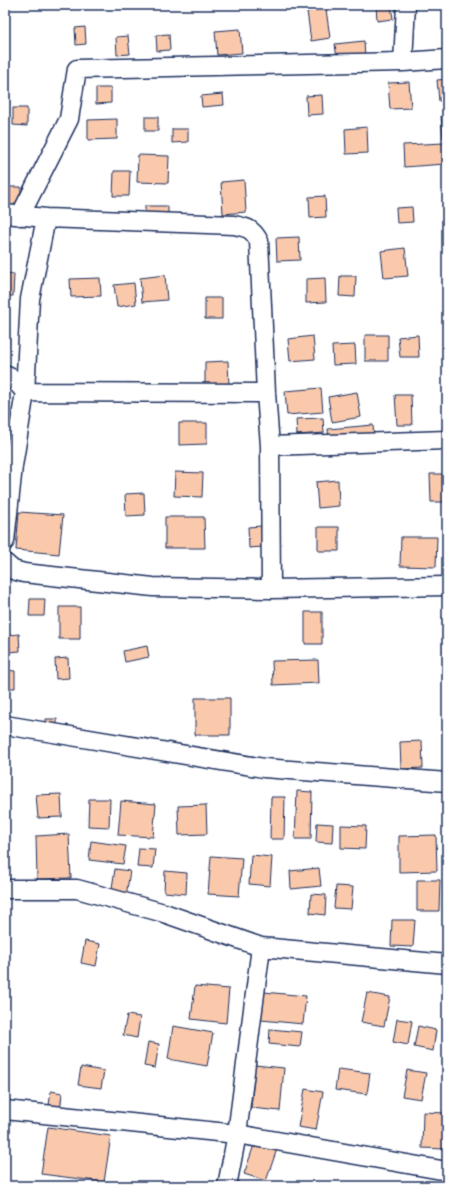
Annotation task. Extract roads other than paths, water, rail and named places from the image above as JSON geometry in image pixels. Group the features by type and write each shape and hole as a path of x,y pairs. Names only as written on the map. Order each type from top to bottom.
{"street":[{"path":"403,62 406,5"},
{"path":"271,589 270,446 259,241 253,231 234,225 46,218 12,215 69,120 77,69 403,62 447,59"},
{"path":"5,541 13,466 25,392 30,299 46,218"},
{"path":"5,375 19,384 25,392"},
{"path":"25,392 266,393"},
{"path":"270,446 447,440"},
{"path":"5,562 13,570 24,574 153,587 271,589 447,586"},
{"path":"5,724 264,768 447,782"},
{"path":"5,889 77,889 164,913 261,947 447,964"},
{"path":"227,1186 237,1134 261,947"},
{"path":"5,1110 237,1134 447,1171"}]}
